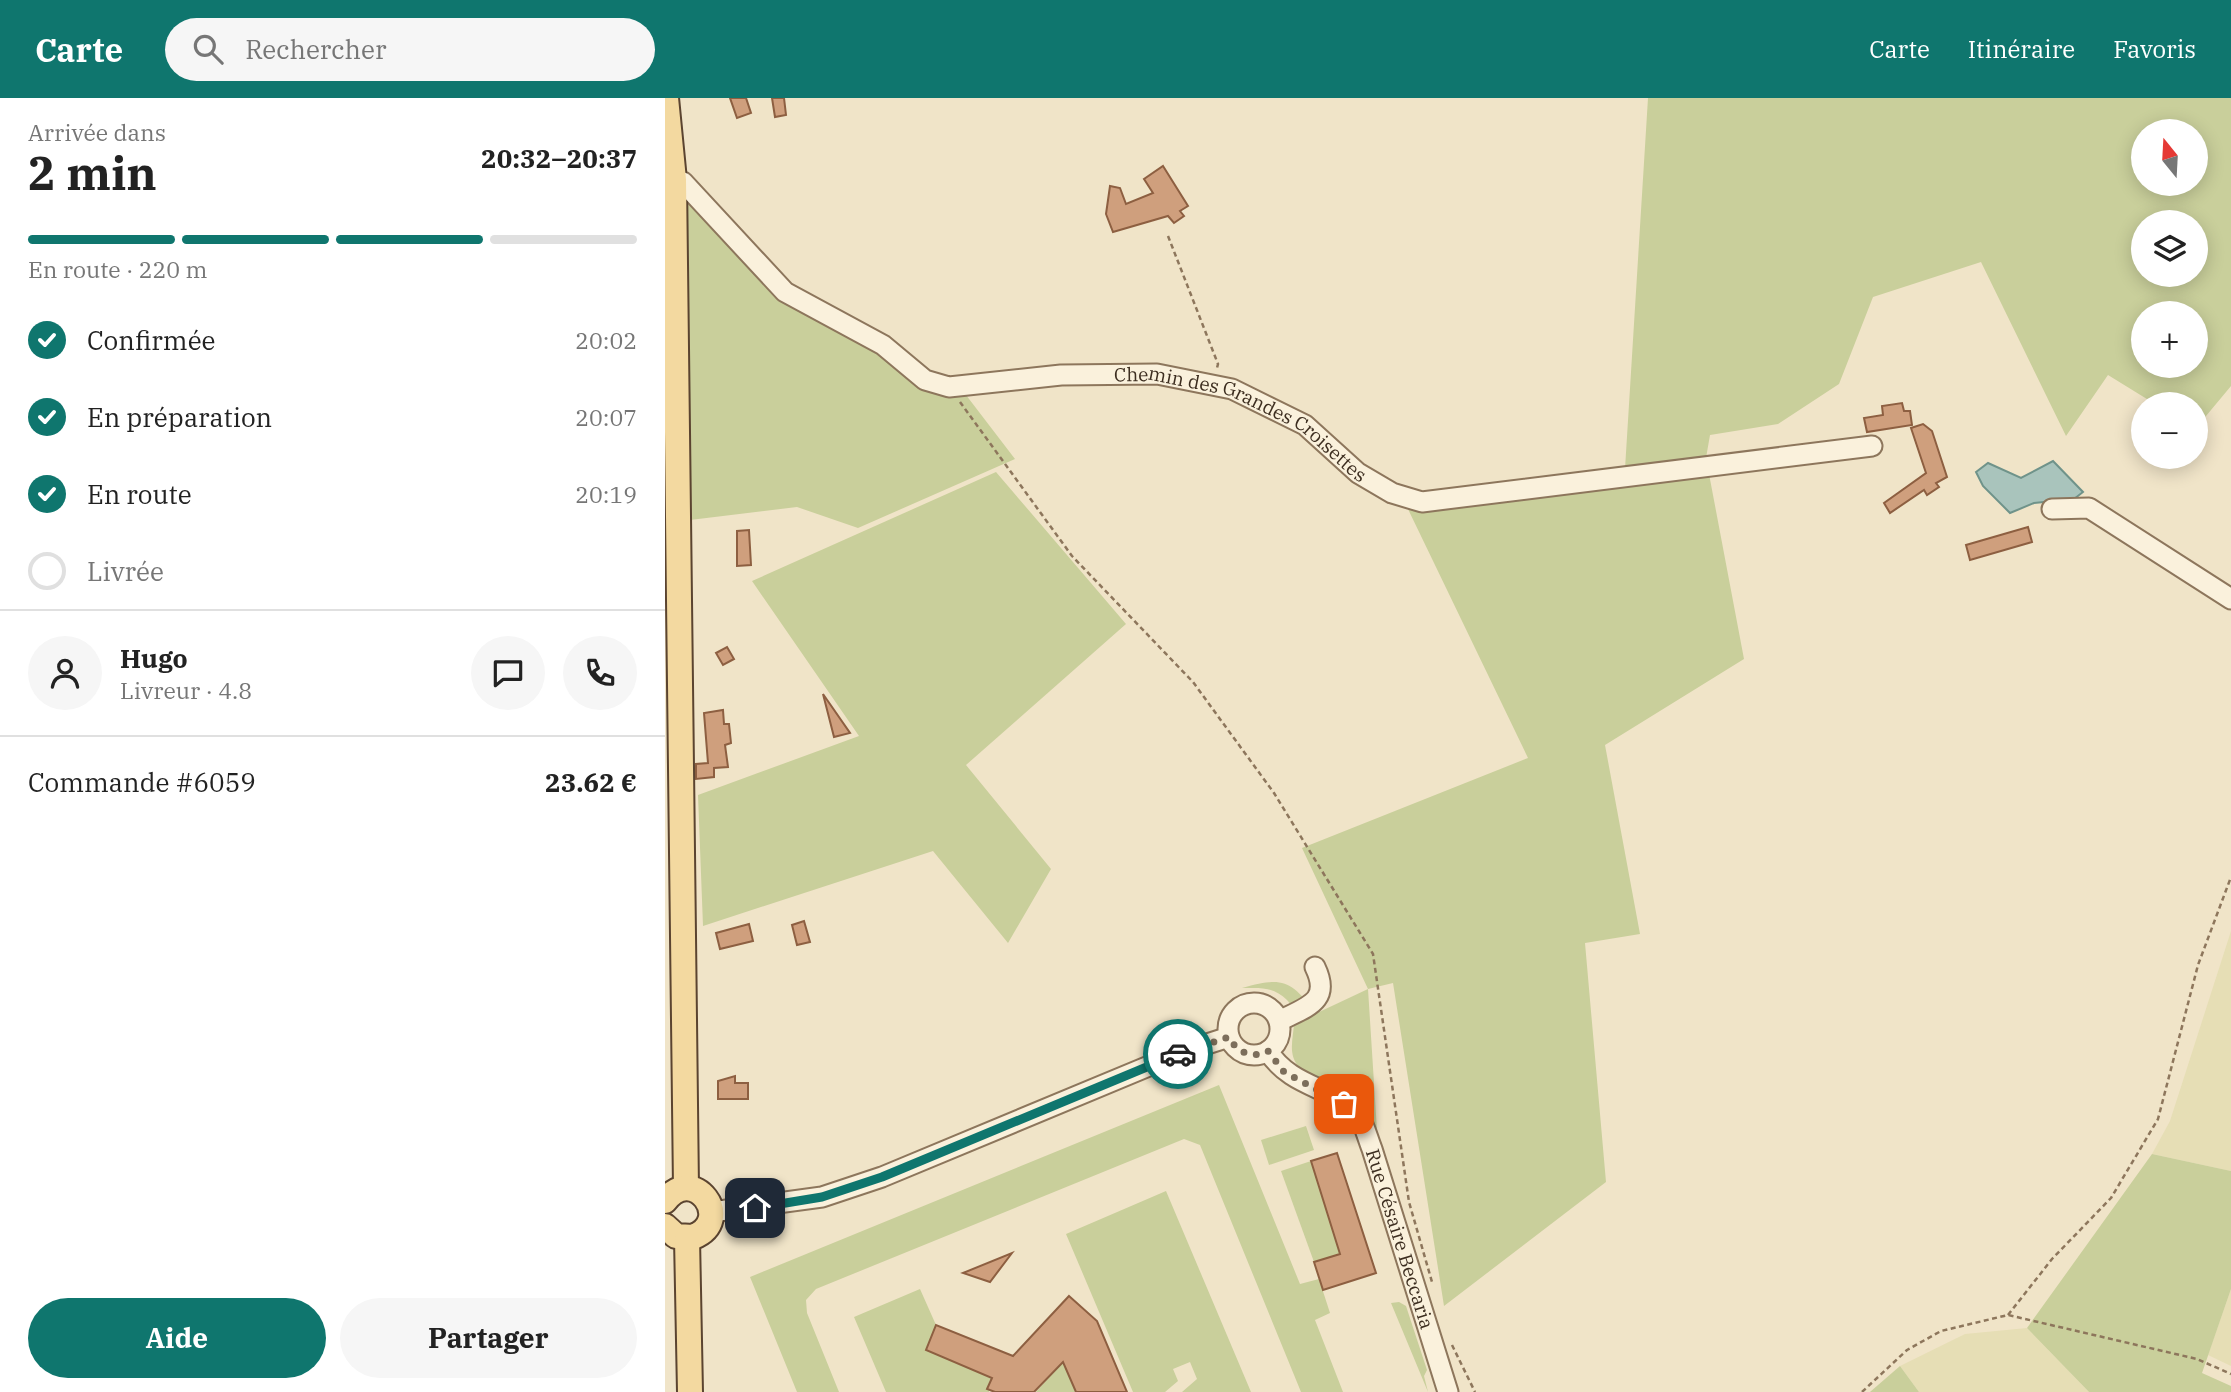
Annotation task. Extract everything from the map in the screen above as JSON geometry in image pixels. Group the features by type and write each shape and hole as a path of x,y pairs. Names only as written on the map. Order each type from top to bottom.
{"main road":[{"path":"665,1226 676,1236 687,1238 705,1230 712,1212 704,1195 676,1195 670,230 674,180 666,98"},
{"path":"687,1238 690,1392"}],"street":[{"name":"Chemin des Grandes Croisettes","path":"674,180 683,182 785,292 883,345 925,380 949,387 1061,375 1157,374 1232,389 1305,425 1359,473 1392,493 1422,502 1872,446"},
{"path":"2052,509 2089,508 2231,598"},
{"path":"1279,1021 1317,1001 1322,992 1321,979 1315,967"},
{"path":"1245,1004 1266,1006 1279,1021 1279,1034 1268,1051 1248,1054 1236,1048 1229,1037 1230,1017 1245,1004"},
{"path":"712,1212 822,1197 882,1177 1185,1051 1229,1037"},
{"name":"Rue Césaire Beccaria","path":"1268,1051 1284,1072 1344,1104 1359,1117 1373,1149 1448,1392"}],"path":[{"path":"1168,236 1218,364 1213,385"},
{"path":"949,387 1072,556 1193,682 1274,793 1373,954 1409,1202 1435,1290"},
{"path":"2008,1315 2052,1259 2111,1199 2158,1119 2198,965 2231,877"},
{"path":"1862,1392 1907,1350 1941,1331 2008,1315 2197,1359 2231,1374"},
{"path":"1451,1343 1475,1392"}],"shaded area":[{"path":"2231,931 2231,1171 2152,1154 2170,1121"},
{"path":"2231,1289 2231,1366 2208,1355"},
{"path":"2027,1328 2089,1392 1919,1392 1900,1366 1965,1334"}],"green space":[{"path":"1648,98 2231,98 2231,386 2208,414 2208,392 2136,392 2108,375 2066,436 1981,262 1873,297 1839,384 1778,424 1710,435 1706,458 1744,659 1605,745 1640,934 1585,943 1606,1182 1444,1306 1393,983 1368,989 1302,848 1528,758 1407,507 1624,485"},
{"path":"684,197 784,296 954,394 966,395 1015,459 858,528 797,507 690,520"},
{"path":"996,472 1126,624 966,765 1051,869 1008,943 933,851 703,926 698,795 859,736 752,581"},
{"path":"1268,982 1285,984 1300,994 1317,1013 1368,989 1377,1130 1369,1111 1361,1102 1313,1078 1299,1067 1292,1051 1294,1016 1287,1000 1271,990 1242,988"},
{"path":"1219,1085 1300,1284 1319,1279 1330,1313 1315,1320 1343,1392 1301,1392 1200,1145 1184,1139 816,1289 806,1300 807,1313 839,1392 797,1392 750,1277"},
{"path":"1306,1126 1314,1150 1269,1165 1261,1140"},
{"path":"2152,1154 2231,1171 2231,1289 2202,1373 2231,1386 2231,1392 2089,1392 2027,1328"},
{"path":"1311,1161 1340,1254 1314,1262 1281,1171"},
{"path":"1166,1191 1251,1392 1182,1392 1197,1379 1190,1362 1173,1369 1178,1381 1165,1392 1133,1392 1066,1234"},
{"path":"920,1289 936,1325 926,1350 992,1378 989,1392 886,1392 854,1317"},
{"path":"1399,1302 1406,1306 1427,1370 1424,1376 1428,1392 1391,1303"},
{"path":"1089,1314 1098,1333 1066,1367 1076,1392 1036,1392 1051,1375 1042,1366"},
{"path":"1900,1366 1919,1392 1870,1392"}],"water":[{"path":"2053,461 2083,492 2074,499 2034,503 2010,513 1983,486 1976,472 1988,463 2021,478"}],"building":[{"path":"730,98 746,98 751,113 737,118"},
{"path":"772,98 784,98 786,115 775,117"},
{"path":"1163,166 1188,206 1180,211 1184,216 1174,223 1168,216 1113,232 1106,214 1110,186 1120,188 1126,204 1153,193 1144,179"},
{"path":"1902,403 1904,411 1910,411 1912,425 1867,432 1864,418 1883,415 1882,406"},
{"path":"1923,424 1932,431 1947,477 1936,483 1939,487 1927,495 1924,490 1890,513 1884,503 1926,473 1911,428"},
{"path":"2028,527 2032,542 1970,560 1966,545"},
{"path":"749,530 751,565 737,566 737,531"},
{"path":"727,647 734,659 723,665 716,653"},
{"path":"823,694 850,733 834,737"},
{"path":"723,710 724,724 729,724 731,743 725,745 728,767 714,768 714,777 696,779 696,764 708,763 704,713"},
{"path":"804,921 810,942 797,945 792,925"},
{"path":"749,924 753,941 720,949 716,933"},
{"path":"735,1076 735,1083 748,1083 748,1099 718,1099 718,1081"},
{"path":"1337,1153 1376,1273 1323,1290 1314,1262 1340,1254 1311,1161"},
{"path":"1012,1253 990,1282 963,1273"},
{"path":"1069,1296 1097,1321 1127,1392 1076,1392 1063,1362 1034,1392 995,1392 987,1389 992,1378 926,1350 936,1325 1013,1356"}],"way so far":[{"path":"1178,1054 1229,1037 1242,1052 1255,1055 1268,1051 1284,1072 1344,1104"}],"route":[{"path":"755,1208 822,1197 882,1177 1178,1054"}]}
